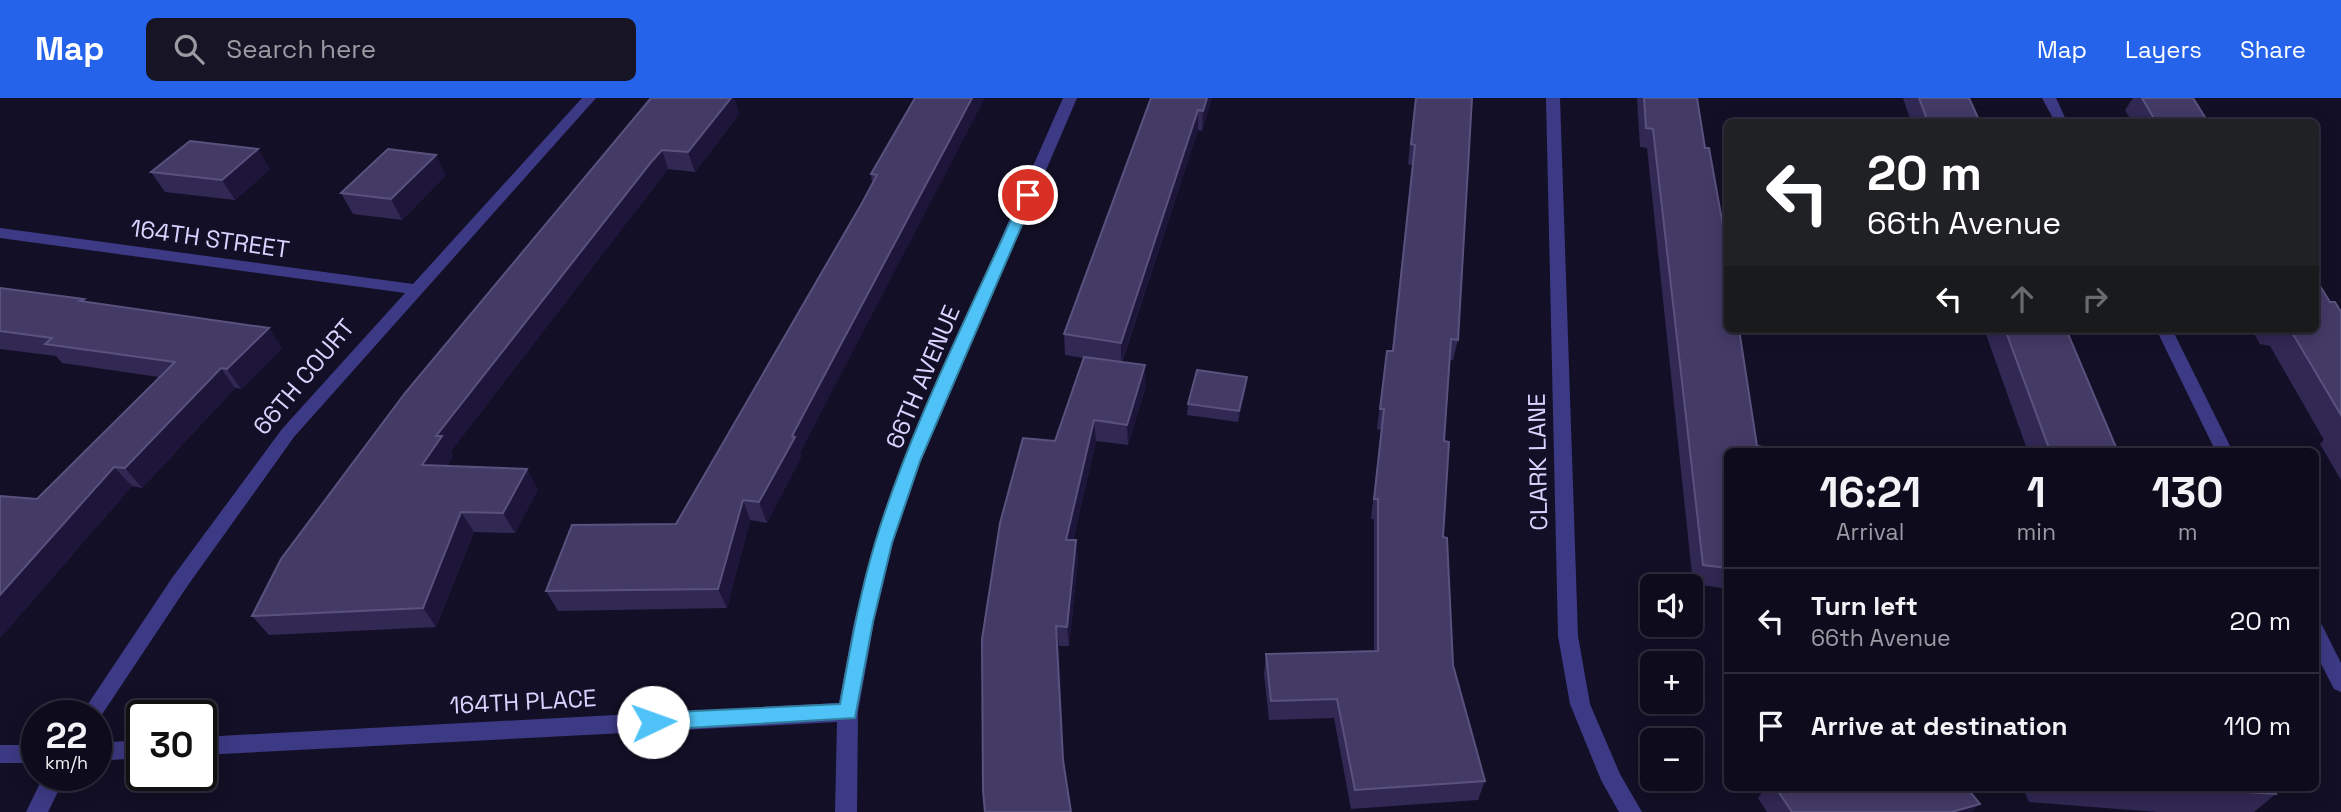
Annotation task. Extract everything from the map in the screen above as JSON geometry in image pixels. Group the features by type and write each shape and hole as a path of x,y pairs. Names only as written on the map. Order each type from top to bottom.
{"street":[{"name":"66TH COURT","path":"101,700 179,583 288,433 589,98"},
{"name":"66TH AVENUE","path":"846,812 848,712 864,622 884,543 912,461 1070,98"},
{"name":"CLARK LANE","path":"1553,98 1568,636 1580,704 1612,780 1631,812"},
{"path":"2049,98 2060,119"},
{"name":"164TH STREET","path":"0,233 415,289"},
{"path":"2166,333 2223,448"},
{"path":"2319,639 2341,683"},
{"name":"164TH PLACE","path":"217,745 848,712"},
{"path":"0,754 21,754"},
{"path":"37,812 47,791"}],"building":[{"path":"651,98 731,98 688,152 662,150 652,161 436,436 442,436 422,465 527,469 503,513 461,512 423,608 252,616 281,559 405,393"},
{"path":"915,98 972,98 759,502 743,500 718,589 546,591 572,525 676,524 862,203 877,175 871,174"},
{"path":"1151,98 1207,98 1203,111 1198,110 1121,343 1064,334"},
{"path":"1416,98 1472,98 1458,340 1451,339 1444,441 1449,442 1443,537 1447,538 1453,665 1485,781 1355,790 1337,699 1271,701 1266,654 1378,651 1378,499 1374,499 1384,409 1380,409 1387,351 1393,351 1415,145 1411,144"},
{"path":"1644,98 1697,98 1724,231 1724,333 1740,333 1757,446 1768,448 1724,448 1724,568 1703,565 1653,129 1646,128"},
{"path":"1919,98 1969,98 1979,119 1927,119"},
{"path":"2142,98 2193,98 2206,119 2154,119"},
{"path":"190,141 258,149 222,180 151,172"},
{"path":"388,149 436,155 391,199 341,193"},
{"path":"2319,284 2330,302 2335,302 2341,312 2341,415 2292,333 2319,333"},
{"path":"0,288 269,328 227,369 221,368 125,468 114,467 0,595 0,496 37,499 175,362 45,344 52,338 0,331"},
{"path":"2006,333 2068,333 2116,448 2049,448"},
{"path":"1084,357 1145,365 1127,425 1094,420 1066,540 1076,540 1067,627 1056,626 1063,760 1071,812 985,812 982,639 1000,523 1023,438 1055,441"},
{"path":"1197,370 1247,377 1239,411 1188,404"},
{"path":"1778,791 1969,791 1980,804 1952,812 1792,812"},
{"path":"2230,791 2274,791 2276,794"}],"route":[{"path":"653,722 848,712 864,622 884,543 912,461 1028,195"}]}
